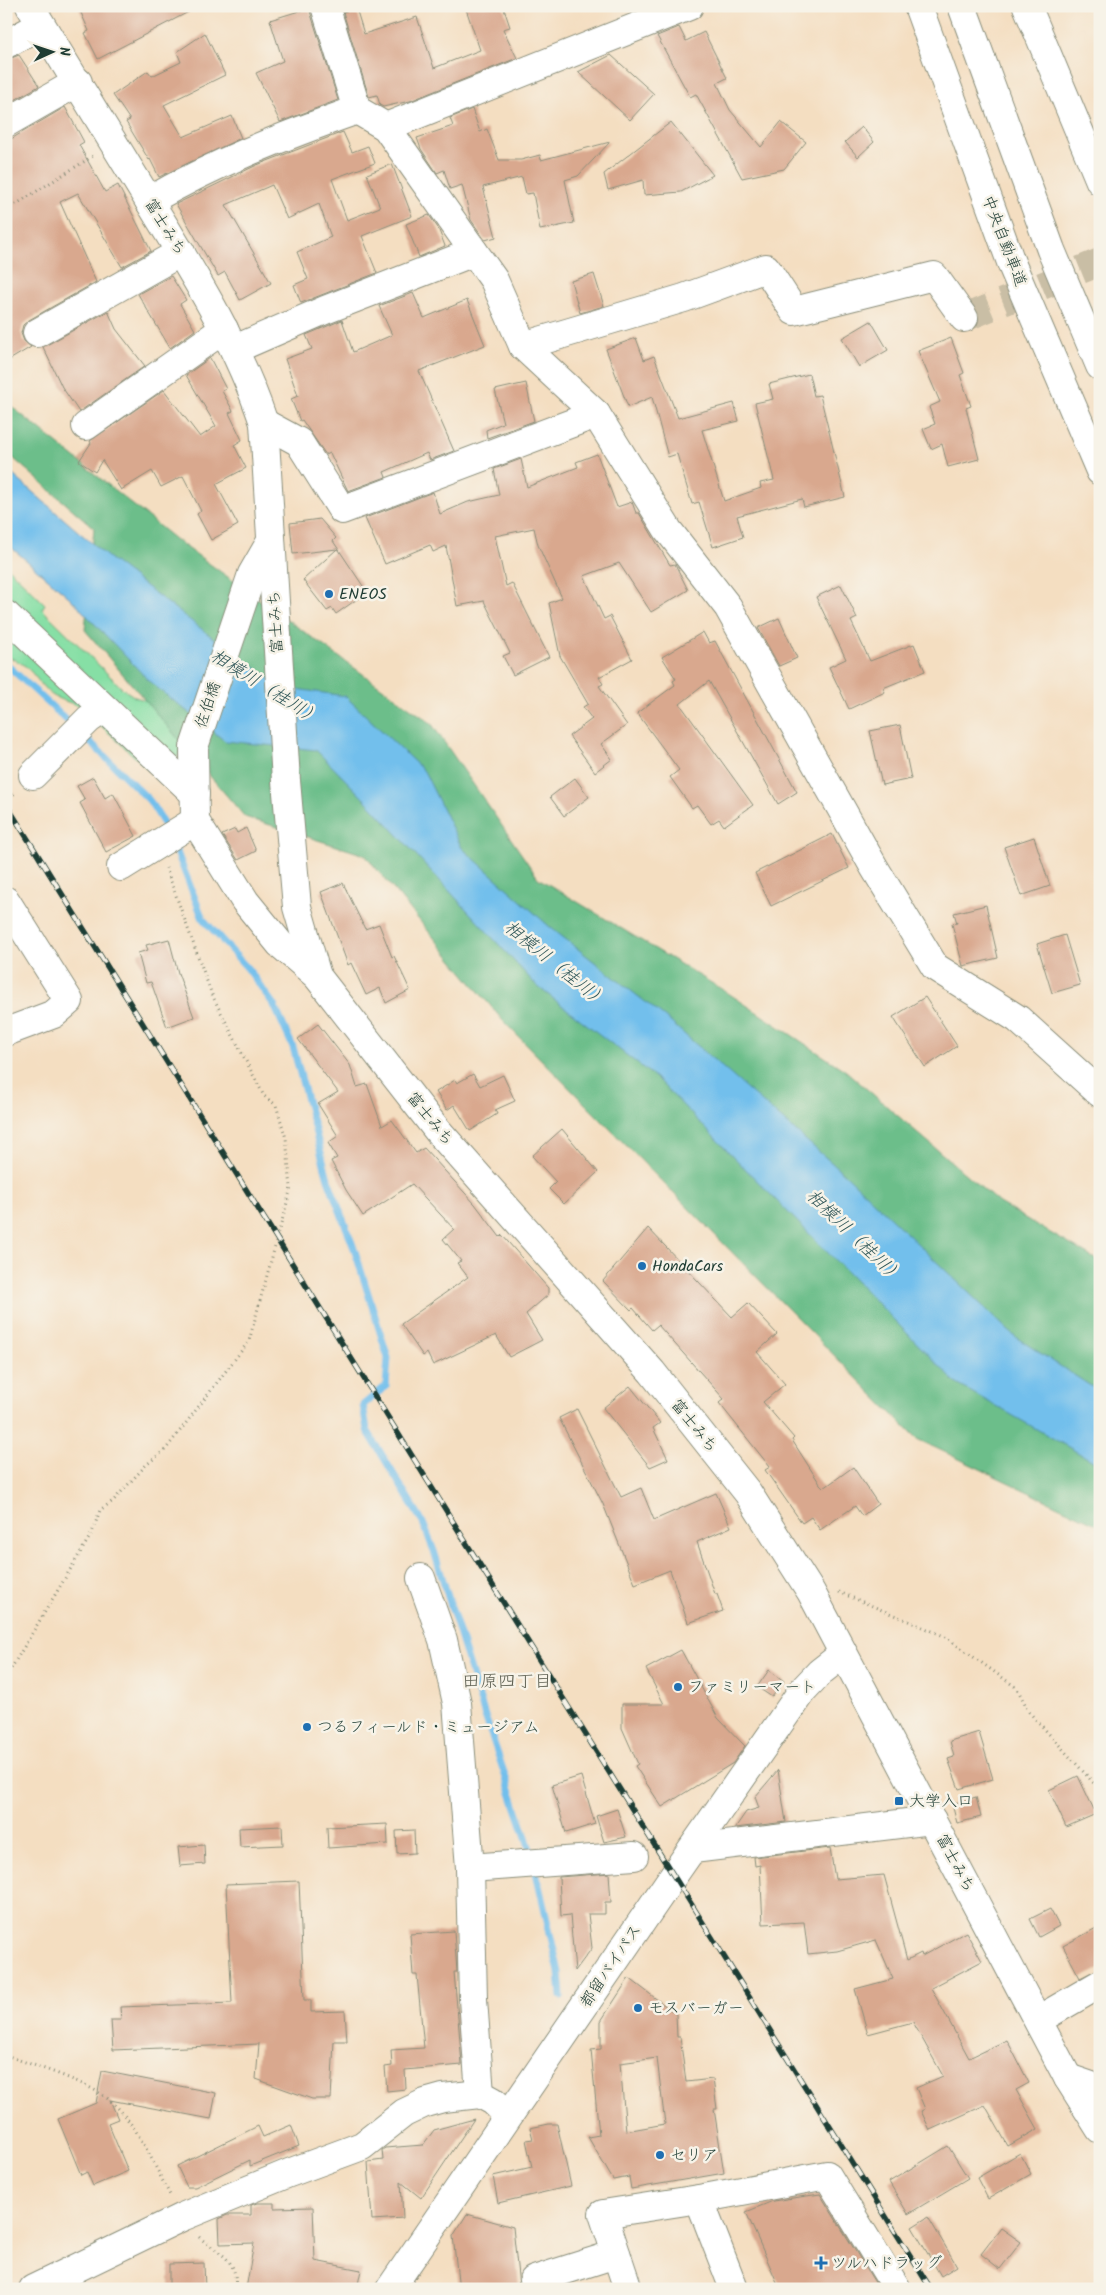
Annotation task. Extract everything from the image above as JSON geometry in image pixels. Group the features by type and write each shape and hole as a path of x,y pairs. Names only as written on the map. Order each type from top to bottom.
{"main road":[{"path":"325,6 357,110 386,128 494,280 523,346 596,414 668,530 728,607 874,867 935,967 1018,1019 1100,1093"},
{"path":"386,128 689,6"},
{"name":"中央自動車道","path":"918,6 1012,265 1100,472"},
{"path":"962,6 1051,250 1100,366"},
{"path":"1027,6 1100,181"},
{"path":"6,44 36,16"},
{"name":"富士みち","path":"36,16 181,252 230,339 250,381 264,423 286,781 297,908 317,976 438,1131 658,1380 748,1492 811,1592 1068,2078 1100,2129"},
{"path":"6,123 78,82"},
{"path":"149,201 174,186 285,136 357,110"},
{"path":"37,333 181,252"},
{"path":"86,426 230,339 325,310 474,252"},
{"path":"523,346 684,298 766,268 794,311 934,276 964,318"},
{"path":"264,423 299,442 342,510 596,414"},
{"name":"佐伯橋","path":"175,834 195,794 194,746 252,574 271,541"},
{"path":"6,615 96,714 195,794"},
{"path":"33,775 96,714"},
{"path":"121,867 175,834 245,901 280,944 317,976"},
{"path":"6,901 69,1001 54,1014 6,1032"},
{"path":"421,1578 444,1640 457,1703 470,1868 473,1999 480,2094"},
{"name":"都留バイパス","path":"390,2289 508,2115 802,1691 820,1672 843,1654"},
{"path":"693,1849 932,1820"},
{"path":"470,1868 634,1856"},
{"path":"1038,2020 1100,1984"},
{"path":"1068,2078 1100,2089"},
{"path":"33,2289 182,2217 289,2173 362,2146 404,2113 425,2103 443,2098 480,2094 494,2100 508,2115"},
{"path":"628,2289 603,2214 699,2199 827,2175 897,2289"},
{"path":"699,2199 734,2289"},
{"path":"535,2289 534,2280 616,2254"}],"path":[{"path":"6,208 18,203 114,143"},
{"path":"6,1677 92,1533 100,1510 113,1501 146,1465 166,1449 249,1341 291,1188 286,1138 276,1106 264,1096 212,995 175,834"},
{"path":"811,1592 842,1592 944,1636 1017,1688 1029,1712 1100,1790"},
{"path":"6,2055 82,2084 103,2095 114,2104 140,2138 182,2217 200,2239 225,2256 234,2269 235,2289"}],"green space":[{"path":"6,402 175,539 431,723 538,878 728,993 846,1071 999,1203 1100,1262 1100,1526 917,1439 504,1022 365,855 245,817 85,630 94,528 6,452"},
{"path":"6,566 45,604 42,609 123,689 135,697 151,702 189,734 164,784 83,709 52,695 25,666 6,654"}],"water":[{"name":"相模川（桂川）","path":"6,469 109,558 212,637 282,687 345,696 424,771 462,848 550,927 667,1019 848,1177 1014,1336 1100,1392 1100,1465 957,1384 656,1078 537,986 373,808 316,750 225,741 151,683 69,597 6,543"}],"building":[{"path":"78,6 200,6 98,59 85,33 89,31"},
{"path":"465,6 503,6 510,27 503,29 517,58 410,101 383,107 380,105 377,95 369,97 343,12 356,8 364,34 417,17 434,68 480,50"},
{"path":"309,8 338,100 280,122 256,73 283,61 270,20"},
{"path":"679,27 686,41 704,32 727,78 717,83 730,110 761,147 781,122 806,142 784,169 742,178 696,94 690,97 657,36"},
{"path":"205,33 225,75 164,105 183,137 232,116 241,138 159,177 150,159 126,122 130,120 113,95 148,71 152,76 181,62 177,52"},
{"path":"19,55 39,86 13,101 6,91 6,60"},
{"path":"611,55 654,94 630,120 578,72"},
{"path":"65,107 84,142 79,145 105,192 118,185 151,251 122,267 78,193 60,202 96,282 23,325 21,333 24,341 31,347 6,362 6,142"},
{"path":"472,109 480,132 487,129 499,160 521,160 540,155 541,160 610,142 578,176 565,180 574,223 540,230 533,193 526,194 522,177 483,187 496,237 485,240 471,220 462,185 450,189 444,170 437,173 421,149 417,138 453,126 450,118"},
{"path":"671,122 713,175 681,192 644,195 643,180 608,190 604,174"},
{"path":"862,127 874,142 858,157 845,142"},
{"path":"343,132 352,152 368,146 375,163 332,179 347,220 380,207 367,174 392,164 412,216 362,236 377,273 301,303 294,285 308,279 297,252 331,237 319,204 287,219 272,185 226,205 271,283 240,300 225,272 218,276 176,204 257,165"},
{"path":"429,215 438,228 445,246 419,257 406,224"},
{"path":"594,274 604,306 580,313 571,281"},
{"path":"171,276 186,300 180,304 195,330 170,348 138,294"},
{"path":"413,293 424,318 467,300 485,345 419,371 454,451 430,460 427,453 384,472 386,477 348,491 330,453 326,455 302,420 300,421 291,399 298,396 285,359 312,349 306,335 342,320 353,352 392,335 379,306"},
{"path":"108,311 116,329 145,366 79,412 62,387 43,347"},
{"path":"871,321 888,350 859,367 842,338"},
{"path":"636,338 644,360 654,356 678,418 734,403 739,421 702,430 724,501 761,488 760,483 774,480 755,403 773,399 769,384 809,374 814,396 820,395 845,497 804,507 802,499 737,516 743,537 713,547 699,502 692,504 677,454 668,457 652,397 628,407 606,349"},
{"path":"951,338 964,373 960,375 971,406 966,408 979,459 948,467 942,444 931,449 923,429 935,424 929,407 940,402 918,351"},
{"path":"210,358 226,389 222,391 233,411 229,413 242,440 234,445 246,468 216,484 238,525 211,540 197,514 201,511 183,476 161,487 152,471 121,490 102,460 95,472 79,461 91,443 90,441 164,390 200,437 216,426 186,375"},
{"path":"526,383 534,421 487,438 486,430 503,423 495,390"},
{"path":"597,454 617,507 632,502 636,513 639,513 670,565 675,564 688,590 651,612 619,563 584,576 604,619 610,616 632,659 599,677 603,684 599,686 627,725 601,744 612,759 595,772 569,736 592,719 583,707 588,704 560,656 549,603 562,598 538,545 534,528 495,536 506,586 512,583 549,657 513,675 503,656 510,653 484,601 457,606 446,546 433,552 430,545 385,564 365,518 433,492 440,514 468,502 499,495 494,469 521,459 527,487 578,467 576,462"},
{"path":"320,519 336,538 333,541 367,592 336,614 332,608 327,611 303,580 337,549 293,554 290,523"},
{"path":"841,585 857,618 851,621 870,661 914,644 925,671 883,688 885,692 849,709 829,667 846,659 816,597"},
{"path":"779,618 797,658 779,666 758,628"},
{"path":"703,632 709,643 715,641 797,792 778,804 709,681 680,704 753,805 724,826 719,819 711,824 697,805 692,808 670,777 679,770 637,713 675,685 673,681 676,679 662,657"},
{"path":"900,725 911,779 882,785 870,731"},
{"path":"93,777 105,798 113,793 136,836 106,852 80,803 85,800 77,786"},
{"path":"575,778 589,797 564,816 550,797"},
{"path":"246,828 256,851 238,860 222,835 235,829 237,833"},
{"path":"832,834 849,868 771,906 755,873"},
{"path":"1034,837 1050,886 1021,896 1004,847"},
{"path":"343,883 365,929 379,924 392,957 394,956 410,990 386,1003 380,988 366,995 351,963 348,965 321,892"},
{"path":"986,905 998,958 963,966 952,924 957,923 954,913"},
{"path":"1065,935 1080,985 1052,993 1037,944"},
{"path":"169,939 178,973 194,1017 167,1027 151,982 146,983 138,953 148,950 146,945"},
{"path":"925,997 957,1046 925,1067 893,1017"},
{"path":"318,1024 350,1065 357,1087 367,1084 382,1126 392,1120 416,1153 424,1148 475,1204 500,1237 502,1235 548,1288 548,1295 526,1314 542,1340 509,1357 496,1335 433,1365 427,1353 423,1356 401,1324 468,1277 457,1263 461,1261 443,1239 454,1229 412,1184 363,1216 346,1190 331,1161 337,1158 328,1143 338,1136 318,1104 338,1092 298,1039"},
{"path":"473,1074 480,1086 503,1075 515,1101 495,1110 497,1114 470,1131 454,1105 447,1110 436,1092 455,1080 457,1083"},
{"path":"562,1129 598,1172 564,1204 549,1189 556,1182 532,1156"},
{"path":"648,1228 732,1317 748,1303 777,1334 757,1352 785,1384 763,1402 794,1438 792,1440 820,1484 824,1488 853,1467 878,1504 862,1516 855,1506 820,1530 811,1517 802,1523 765,1470 770,1467 719,1403 724,1399 658,1325 652,1330 633,1308 631,1310 603,1281"},
{"path":"630,1386 660,1423 653,1428 668,1459 650,1467 603,1408"},
{"path":"577,1409 621,1497 641,1488 654,1520 716,1493 731,1527 697,1542 723,1611 688,1623 670,1570 635,1584 603,1504 559,1418"},
{"path":"681,1650 718,1718 745,1746 733,1763 662,1807 635,1766 638,1764 622,1728 622,1704 664,1704 646,1669"},
{"path":"769,1670 784,1681 772,1697 757,1687"},
{"path":"979,1732 993,1779 959,1789 948,1759 954,1757 950,1741"},
{"path":"778,1770 786,1822 735,1828 746,1812 759,1808 755,1797"},
{"path":"581,1776 595,1824 566,1833 552,1785"},
{"path":"1078,1776 1096,1814 1066,1827 1049,1790"},
{"path":"976,1797 981,1817 957,1823 952,1804"},
{"path":"617,1809 626,1837 604,1842 596,1816"},
{"path":"387,1824 388,1844 328,1848 327,1827"},
{"path":"282,1826 283,1845 240,1847 239,1828"},
{"path":"414,1830 415,1853 397,1854 396,1831"},
{"path":"204,1845 205,1864 180,1866 178,1847"},
{"path":"830,1848 835,1879 884,1875 907,1960 921,1953 922,1956 966,1932 982,1961 931,1988 969,2058 1007,2040 1029,2083 1016,2090 1038,2129 1008,2146 985,2105 930,2130 921,2111 925,2109 916,2088 943,2076 913,2022 868,2034 855,1989 893,1979 876,1940 837,1951 808,1954 804,1922 763,1924 760,1865 755,1866 754,1857"},
{"path":"609,1873 611,1902 605,1902 605,1914 588,1914 592,1948 575,1971 570,1915 561,1916 559,1877"},
{"path":"299,1881 304,2000 311,2000 311,2012 345,2011 347,2041 334,2041 331,2099 312,2099 256,2079 259,2044 113,2050 111,2020 121,2020 120,2007 232,2003 226,1884"},
{"path":"1050,1909 1059,1926 1039,1937 1030,1919"},
{"path":"1100,1926 1100,1968 1080,1978 1063,1946"},
{"path":"454,1931 457,1972 454,1972 462,2065 405,2070 406,2089 387,2091 385,2067 392,2066 391,2050 424,2048 417,1975 413,1975 410,1934"},
{"path":"629,1978 676,2014 677,2037 680,2037 686,2082 713,2079 717,2109 714,2109 724,2173 631,2189 629,2177 613,2180 588,2137 599,2135 591,2050 601,2049 601,2021","holes":["657,2058 665,2124 626,2131 620,2063"]},
{"path":"102,2071 216,2093 211,2119 110,2100 118,2119 108,2123 128,2171 93,2186 87,2172 81,2175 58,2119 96,2103"},
{"path":"474,2119 421,2198 401,2182 403,2218 372,2220 368,2162 383,2160 382,2150 385,2148 423,2145 434,2130"},
{"path":"557,2124 571,2186 498,2203 493,2176 532,2167 526,2140 533,2139 530,2128"},
{"path":"291,2125 299,2146 250,2166 250,2160 195,2187 187,2187 177,2166 258,2126 263,2137"},
{"path":"948,2146 968,2178 908,2214 889,2182"},
{"path":"1020,2153 1031,2174 988,2199 977,2178"},
{"name":"ツルハドラッグ","path":"820,2194 879,2289 780,2289 746,2212 773,2201"},
{"path":"274,2203 274,2208 313,2207 315,2261 361,2270 357,2289 246,2289 254,2243 220,2244 219,2219 227,2215 251,2215 251,2205"},
{"path":"467,2214 513,2227 519,2286 511,2289 459,2289 453,2236"},
{"path":"928,2217 957,2266 941,2276 912,2227"},
{"path":"1001,2228 1021,2242 1000,2269 981,2254"},
{"path":"204,2263 205,2289 169,2289 169,2264"}],"waterway":[{"path":"6,664 74,727"},
{"path":"82,734 149,800 169,832"},
{"path":"173,842 203,919 248,969 274,1005 293,1047 328,1179 355,1251 388,1358 386,1386 363,1405 367,1430 423,1523 434,1551 485,1716 533,1858"},
{"path":"535,1868 559,1972 561,1996"}],"tunnel":[{"path":"964,318 1100,262"}],"railway":[{"path":"6,804 931,2289"}],"place":[{"name":"ENEOS","path":"329,594"},
{"name":"HondaCars","path":"642,1266"},
{"name":"ファミリーマート","path":"678,1687"},
{"name":"つるフィールド・ミュージアム","path":"307,1727"},
{"name":"大学入口","path":"899,1801"},
{"name":"モスバーガー","path":"638,2008"},
{"name":"セリア","path":"660,2155"},
{"name":"ツルハドラッグ","path":"821,2263"}],"district":[{"name":"田原四丁目","path":"507,1682"}]}
